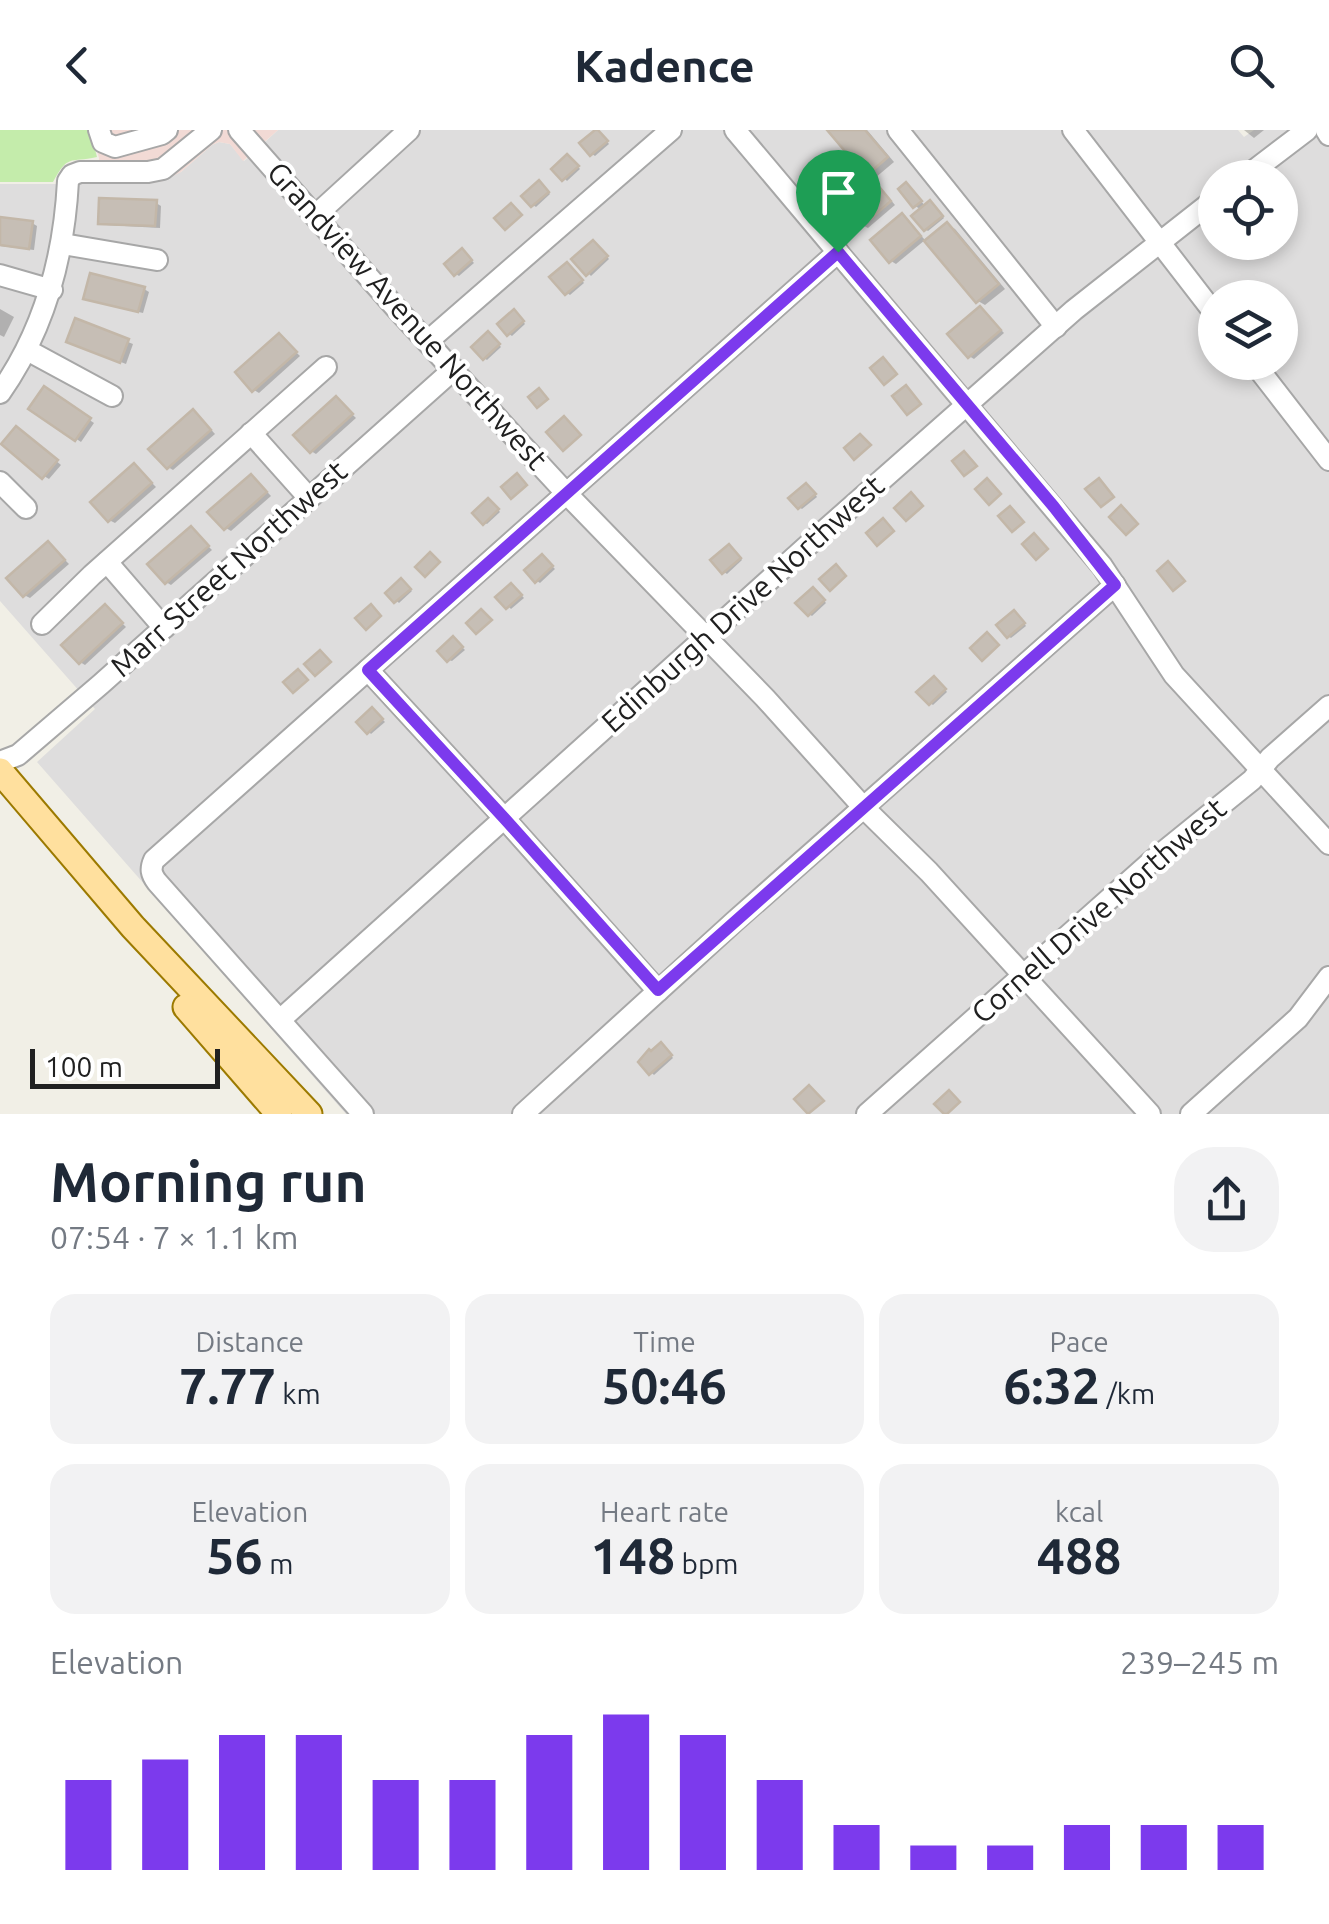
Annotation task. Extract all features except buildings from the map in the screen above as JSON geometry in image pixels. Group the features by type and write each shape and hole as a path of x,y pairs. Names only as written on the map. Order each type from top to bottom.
{"main road":[{"path":"0,771 133,927 309,1114"},
{"path":"0,798 280,1114"}],"street":[{"path":"104,138 114,141 154,130"},
{"path":"104,138 115,147 167,130"},
{"path":"0,393 27,350 52,290 72,175 164,169 211,130"},
{"name":"Grandview Avenue Northwest","path":"239,130 566,493 1024,973 1150,1114"},
{"path":"316,214 409,130"},
{"path":"428,341 670,130"},
{"path":"735,130 1054,507 1115,585 1174,675 1329,844"},
{"path":"898,130 1056,327"},
{"path":"1072,130 1198,292"},
{"path":"1268,160 1307,130"},
{"path":"104,138 107,172"},
{"name":"Edinburgh Drive Northwest","path":"280,1020 967,405 1198,212"},
{"path":"63,244 157,260"},
{"path":"363,1114 157,882 151,867 154,860 838,252"},
{"path":"0,276 52,290"},
{"path":"27,350 112,396"},
{"path":"42,624 326,366"},
{"name":"Marr Street Northwest","path":"0,762 18,755 454,369"},
{"path":"1267,380 1329,460"},
{"path":"251,433 309,498"},
{"path":"0,482 26,508"},
{"path":"107,562 164,628"},
{"path":"523,1114 1115,585"},
{"path":"368,670 658,990"},
{"name":"Cornell Drive Northwest","path":"867,1114 1152,861 1252,780 1270,758 1329,706"},
{"path":"1191,1114 1298,1018 1329,977"}],"shaded area":[{"path":"91,130 278,130 243,161 230,144 219,142 163,181 98,184 99,158"},
{"path":"278,130 1238,130 1244,137 1254,130 1329,130 1329,1114 346,1114 37,762 95,709 0,601 0,184 146,184 181,172 212,145 230,144 244,161"}],"green space":[{"path":"0,130 90,130 97,157 66,163 53,182 0,182"}],"route":[{"path":"838,252 1115,585 658,990 368,670 838,252"}]}
